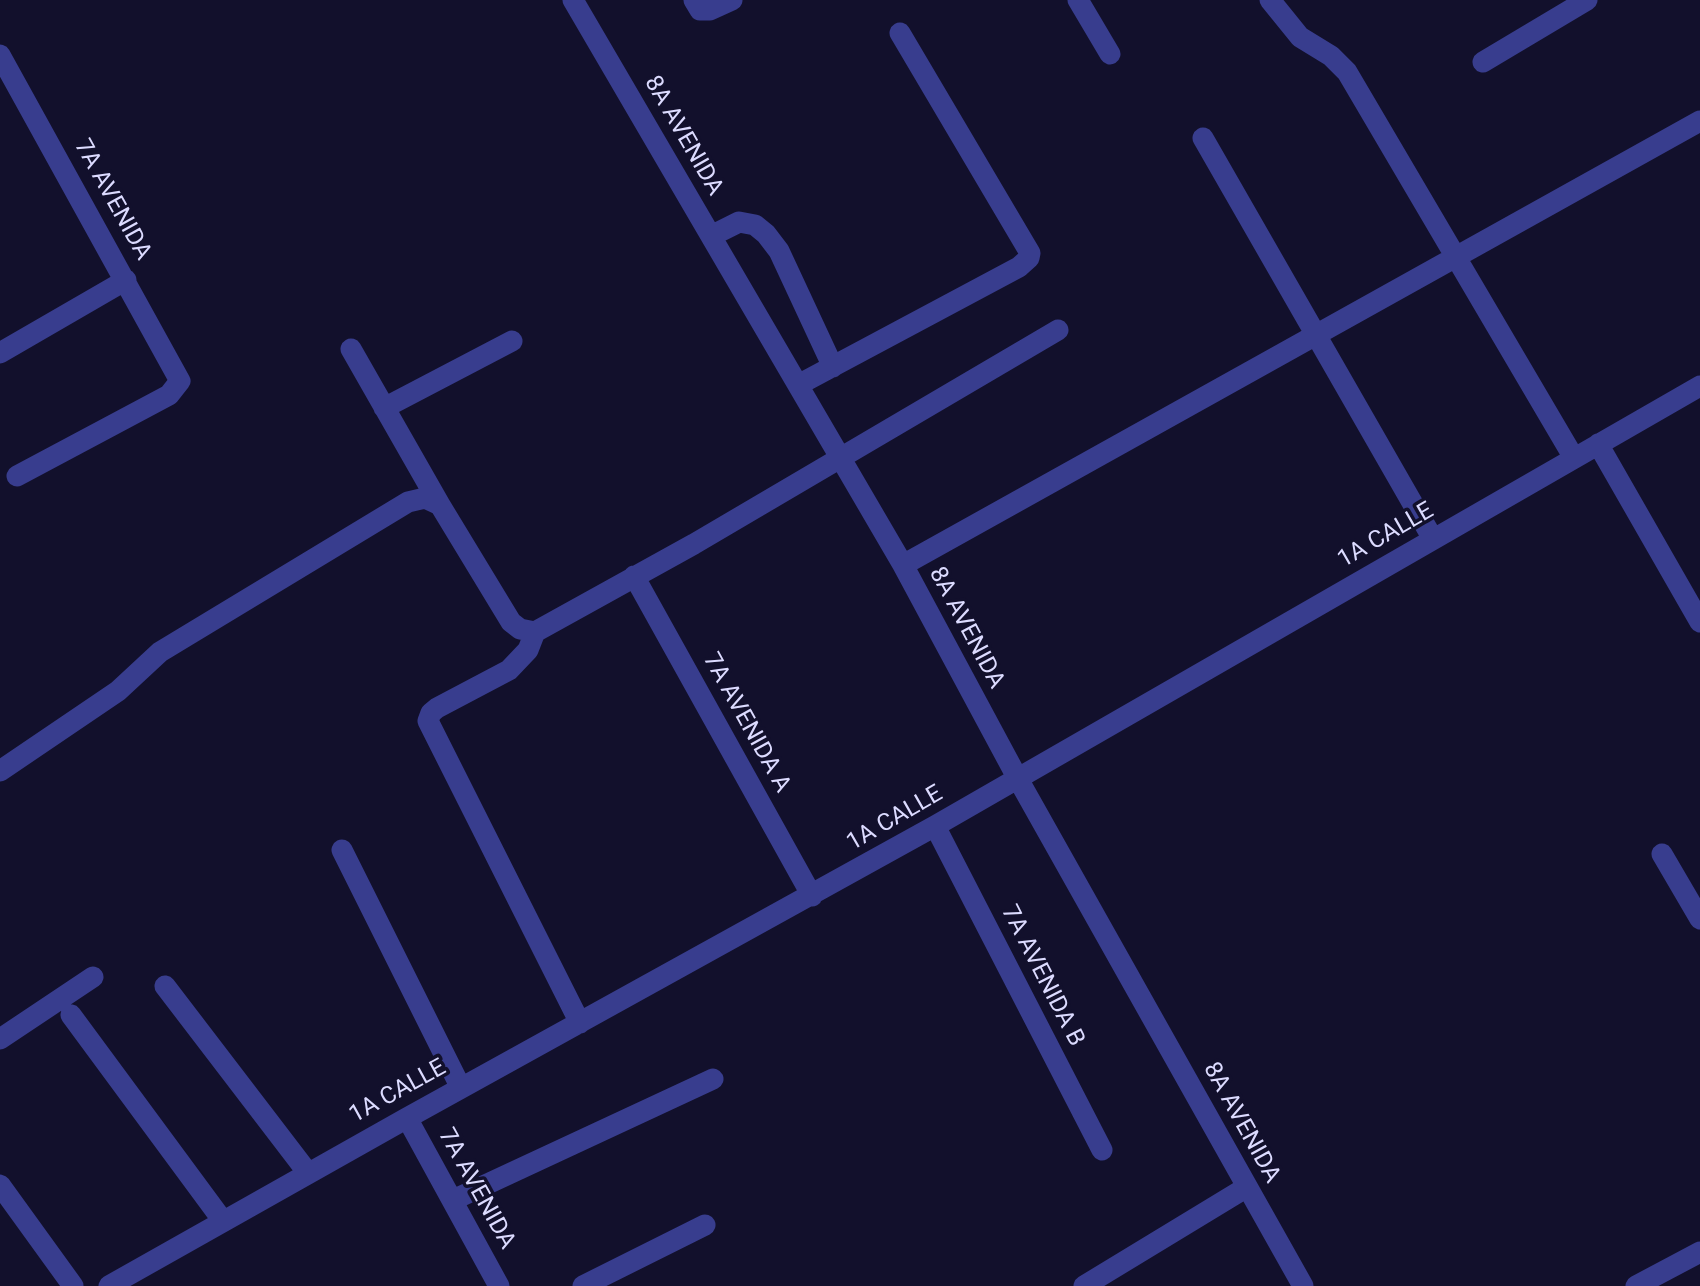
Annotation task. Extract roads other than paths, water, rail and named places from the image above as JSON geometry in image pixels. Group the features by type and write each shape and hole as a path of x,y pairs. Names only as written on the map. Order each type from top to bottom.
{"street":[{"name":"8A AVENIDA","path":"573,0 903,565 1018,779 1303,1286"},
{"path":"694,0 701,10 710,10 732,0"},
{"path":"1078,0 1110,54"},
{"path":"1270,0 1300,37 1331,56 1347,72 1574,458"},
{"path":"1483,62 1587,0"},
{"path":"798,385 1019,267 1029,258 1030,253 900,33"},
{"name":"7A AVENIDA","path":"0,55 180,381 169,395 16,477"},
{"path":"903,565 1700,121"},
{"path":"1203,138 1433,539"},
{"path":"711,236 739,222 755,225 765,234 779,251 833,367"},
{"path":"0,353 126,281"},
{"path":"580,1023 428,721 431,713 509,670 528,650 535,632 694,544 1058,330"},
{"path":"384,408 512,341"},
{"path":"351,349 511,622 520,629 535,632"},
{"name":"1A CALLE","path":"109,1286 461,1088 812,896 1700,386"},
{"path":"1598,444 1700,622"},
{"path":"0,771 118,691 160,652 320,553 408,502 425,498 440,505"},
{"name":"7A AVENIDA A","path":"634,576 812,896"},
{"name":"7A AVENIDA B","path":"935,826 1102,1150"},
{"path":"342,850 461,1088"},
{"path":"1662,854 1700,919"},
{"path":"0,1039 93,977"},
{"path":"165,986 308,1173"},
{"path":"71,1015 223,1221"},
{"path":"453,1200 713,1079"},
{"name":"7A AVENIDA","path":"407,1118 499,1286"},
{"path":"0,1185 73,1286"},
{"path":"1084,1286 1247,1187"},
{"path":"583,1286 705,1225"},
{"path":"1636,1286 1700,1252"}]}
